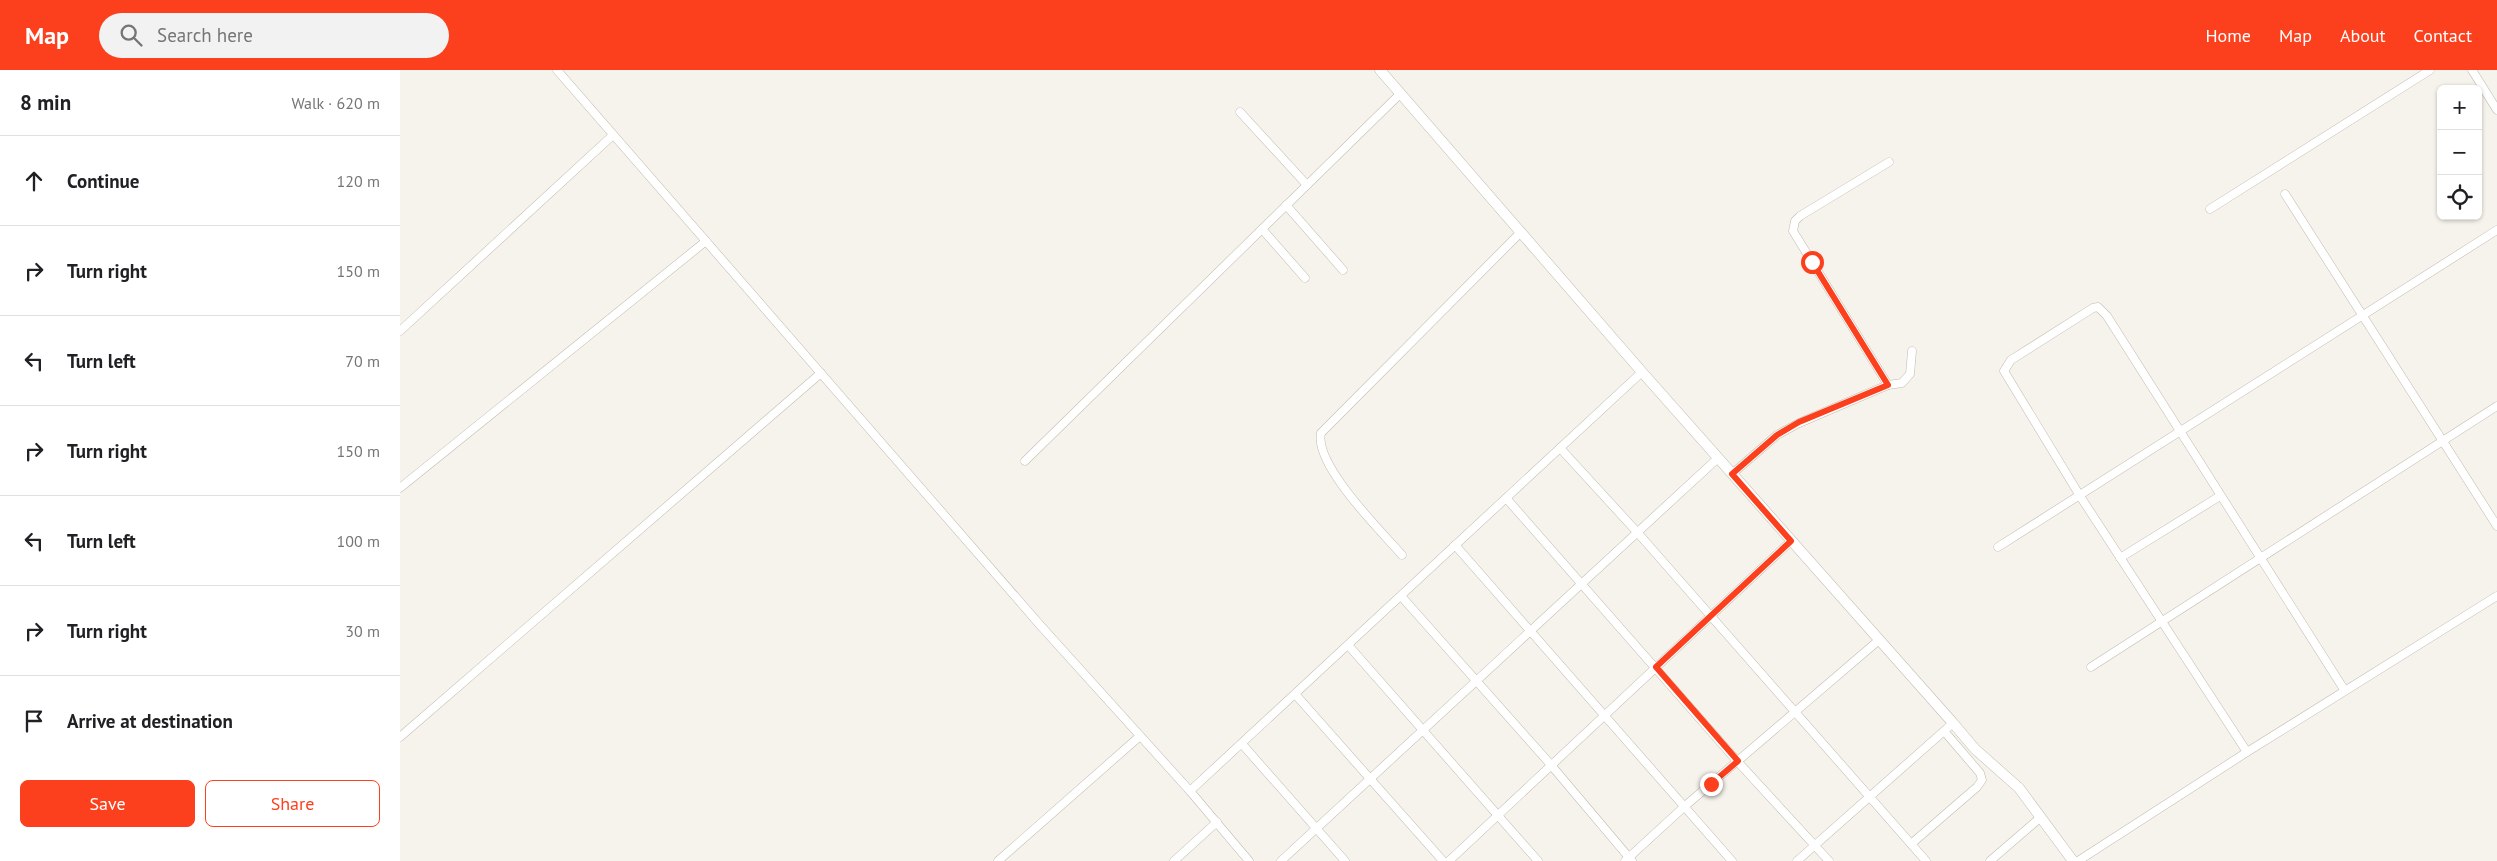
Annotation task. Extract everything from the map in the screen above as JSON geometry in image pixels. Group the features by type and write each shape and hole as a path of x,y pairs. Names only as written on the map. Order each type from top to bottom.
{"street":[{"path":"557,70 1250,861"},
{"path":"1380,70 1642,372 1953,724 1980,753 2019,788 2074,861"},
{"path":"2210,209 2430,70"},
{"path":"2472,70 2497,110"},
{"path":"1025,461 1400,94"},
{"path":"1240,112 1307,185"},
{"path":"400,331 613,135"},
{"path":"1888,385 1793,231 1793,226 1800,216 1889,162"},
{"path":"2285,194 2497,526"},
{"path":"1286,205 1343,270"},
{"path":"1262,229 1305,278"},
{"path":"1998,548 2362,314 2424,279 2497,230"},
{"path":"1402,555 1334,476 1325,456 1321,432 1521,232"},
{"path":"400,488 706,241"},
{"path":"2247,752 2080,496 2004,371 2008,363 2019,355 2098,307 2107,316 2179,433 2345,691"},
{"path":"1732,474 1777,435 1799,422 1888,385 1898,385 1906,379 1911,368 1912,351"},
{"path":"1190,791 1642,372"},
{"path":"400,737 821,373"},
{"path":"2091,666 2497,406"},
{"path":"1560,448 1637,532 1926,861"},
{"path":"1281,861 1718,458"},
{"path":"2120,558 2220,496"},
{"path":"1506,498 1738,761 1830,861"},
{"path":"1449,861 1791,541"},
{"path":"1455,545 1732,861"},
{"path":"1401,596 1551,765 1629,860 1684,806 1879,640"},
{"path":"2078,861 2247,752 2497,596"},
{"path":"1348,645 1538,861"},
{"path":"1295,694 1443,861"},
{"path":"1796,861 1953,724"},
{"path":"1911,844 1977,787 1982,780 1980,773 1944,731"},
{"path":"998,861 1140,736"},
{"path":"1242,744 1345,861"},
{"path":"1990,861 2041,817"},
{"path":"1174,861 1217,822"}],"route":[{"path":"1711,784 1738,761 1656,667 1791,541 1732,474 1763,445 1799,422 1888,385 1812,262"}]}
